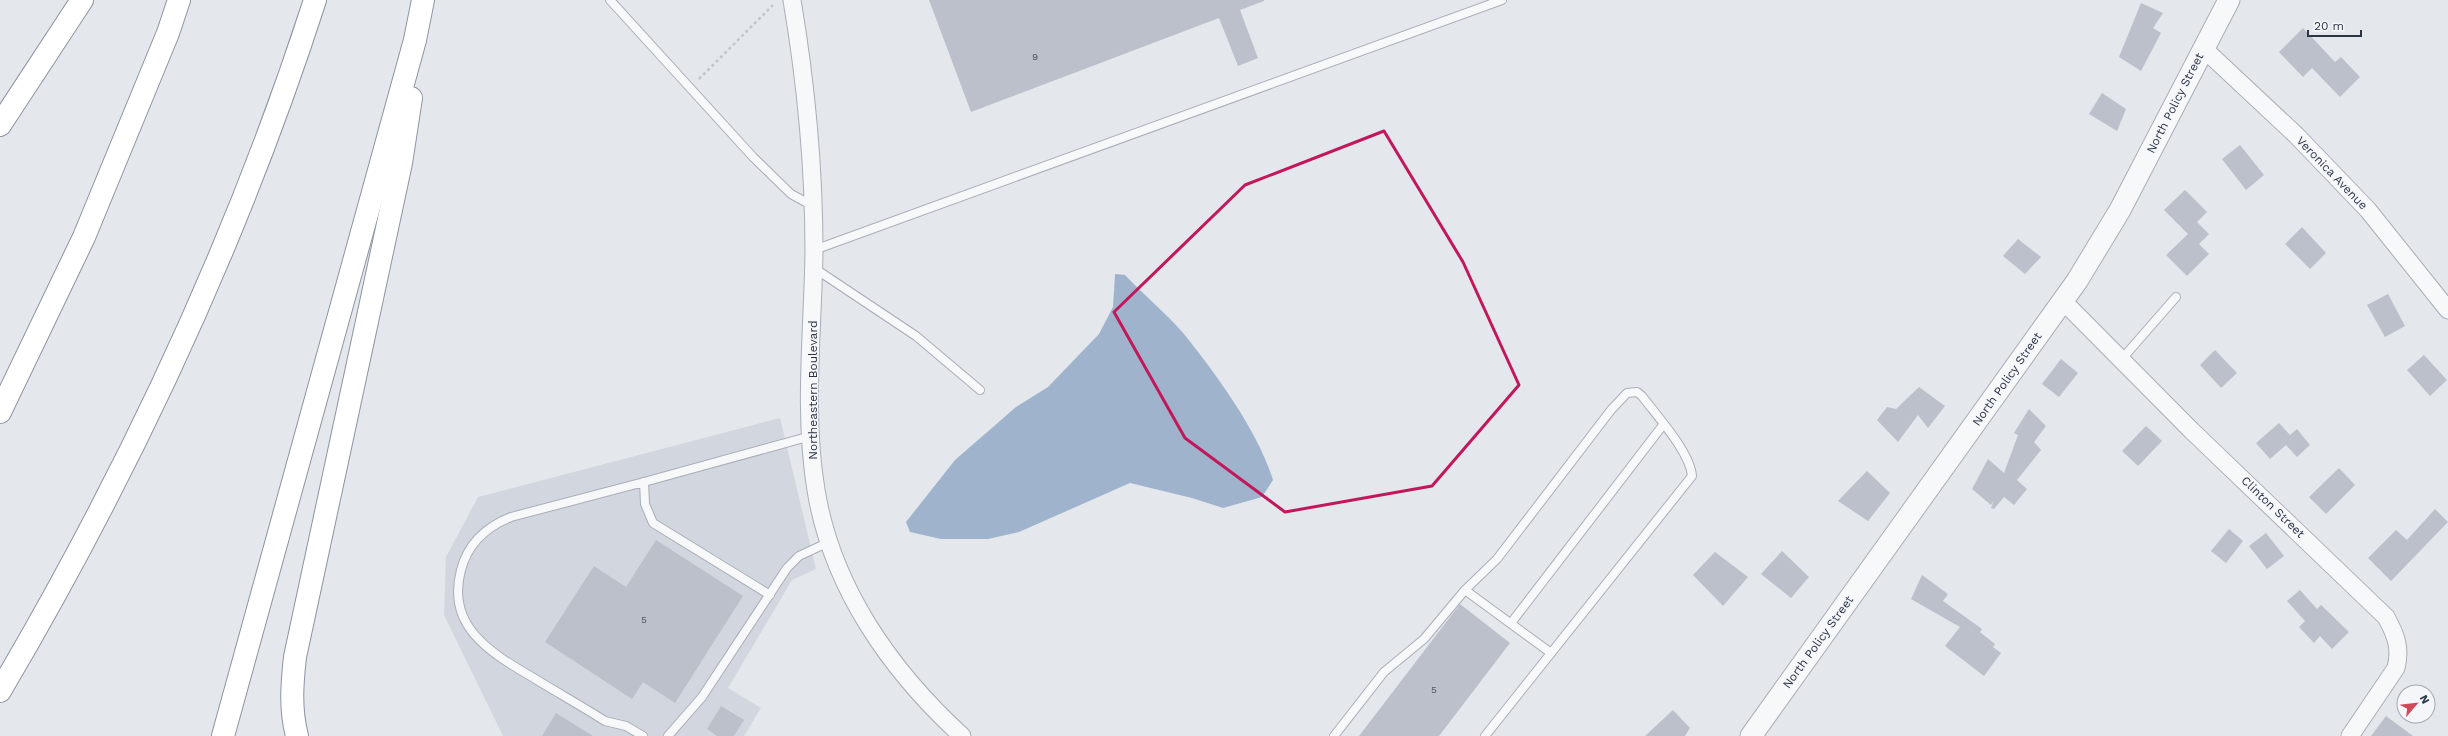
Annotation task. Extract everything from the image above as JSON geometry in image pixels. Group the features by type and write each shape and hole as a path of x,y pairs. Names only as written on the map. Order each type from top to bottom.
{"highway":[{"path":"0,125 82,0"},
{"path":"0,412 84,237 168,33 179,0"},
{"path":"0,691 86,538 172,365 248,187 315,0"},
{"path":"223,736 414,40 423,0"},
{"path":"296,736 292,719 292,686 295,657 401,163 427,0"}],"street":[{"name":"Northeastern Boulevard","path":"792,0 809,122 814,250 811,436 816,491 829,542 842,576 857,606 888,656 929,704 962,736"},
{"name":"North Policy Street","path":"1751,736 2063,301 2120,210 2229,0"},
{"name":"Veronica Avenue","path":"2203,48 2296,135 2368,210 2448,310"},
{"name":"Clinton Street","path":"2063,301 2121,360 2386,617 2398,643 2399,656 2396,668 2350,736"}],"lane":[{"path":"610,0 753,157 791,194 813,206"},
{"path":"814,250 1502,0"},
{"path":"813,268 916,336 980,390"},
{"path":"2121,360 2176,297"},
{"path":"1334,736 1384,672 1424,639 1465,590 1497,558 1593,431 1627,393 1637,392 1642,396 1685,456 1691,467 1692,476 1485,736"},
{"path":"1511,623 1663,425"},
{"path":"643,736 626,726 605,721 496,655 472,633 460,605 458,590 459,577 468,552 475,541 496,523 552,504 644,482 811,436"},
{"path":"644,482 648,514 653,523 770,595"},
{"path":"668,736 702,697 793,562 808,551 829,542"},
{"path":"1465,590 1551,654"}],"path":[{"path":"710,70 773,5"}],"highlighted area":[{"path":"1384,131 1463,262 1519,385 1432,486 1285,512 1185,438 1114,312 1245,185"}],"shaded area":[{"path":"780,418 816,569 792,580 728,688 761,708 744,736 503,736 444,615 446,557 478,497"}],"water":[{"path":"1115,274 1125,275 1177,326 1209,367 1235,404 1257,442 1273,480 1262,497 1223,508 1192,498 1130,483 1019,532 988,539 941,539 910,532 906,522 955,460 1016,407 1048,387 1099,334 1113,307"}],"building":[{"path":"929,0 1264,1 1240,10 1258,58 1238,66 1219,18 971,112"},
{"path":"2141,3 2163,13 2153,28 2161,33 2141,71 2119,57"},
{"path":"2303,28 2335,62 2341,57 2360,77 2340,97 2312,68 2303,77 2279,52"},
{"path":"2102,93 2126,109 2117,131 2089,114"},
{"path":"2240,145 2264,175 2246,190 2222,159"},
{"path":"2185,190 2207,212 2197,222 2209,234 2199,244 2209,254 2187,276 2166,255 2188,234 2164,210"},
{"path":"2302,227 2326,253 2310,269 2285,244"},
{"path":"2018,239 2041,257 2025,274 2003,256"},
{"path":"2388,294 2405,326 2385,337 2367,305"},
{"path":"2215,350 2237,373 2221,388 2200,365"},
{"path":"2424,355 2447,380 2430,396 2407,370"},
{"path":"2061,359 2078,373 2059,397 2042,384"},
{"path":"1919,387 1945,406 1928,428 1918,415 1898,442 1877,420 1887,407 1896,409"},
{"path":"2029,409 2046,426 2034,442 2041,450 2017,480 2027,489 2014,505 2004,497 1994,509 1991,508 1994,500 1991,505 1972,489 1988,459 2004,473 2018,435 2014,433"},
{"path":"2279,423 2290,435 2297,429 2310,445 2297,457 2286,445 2270,459 2256,443"},
{"path":"2146,426 2162,441 2138,466 2122,451"},
{"path":"2339,468 2355,485 2326,514 2309,497"},
{"path":"1867,471 1890,493 1868,521 1838,501"},
{"path":"2435,509 2448,522 2391,581 2368,558 2396,530 2407,540"},
{"path":"2229,529 2243,541 2226,563 2211,551"},
{"path":"2266,533 2284,556 2267,569 2249,546"},
{"path":"656,540 743,596 675,703 643,682 632,699 545,642 594,566 626,587"},
{"path":"1782,551 1809,577 1791,598 1761,574"},
{"path":"1715,552 1748,577 1723,606 1693,575"},
{"path":"1922,575 1948,594 1943,601 1982,629 1980,632 1995,644 1993,647 2001,653 1984,676 1945,646 1960,627 1911,599"},
{"path":"2300,590 2317,609 2321,605 2349,632 2332,649 2320,636 2314,643 2299,627 2305,621 2287,601"},
{"path":"1460,604 1510,643 1439,736 1359,736"},
{"path":"721,706 744,720 734,736 717,736 707,729"},
{"path":"1673,710 1690,728 1685,736 1645,736"},
{"path":"556,713 593,736 542,736"},
{"path":"2386,716 2413,736 2371,736"}]}
